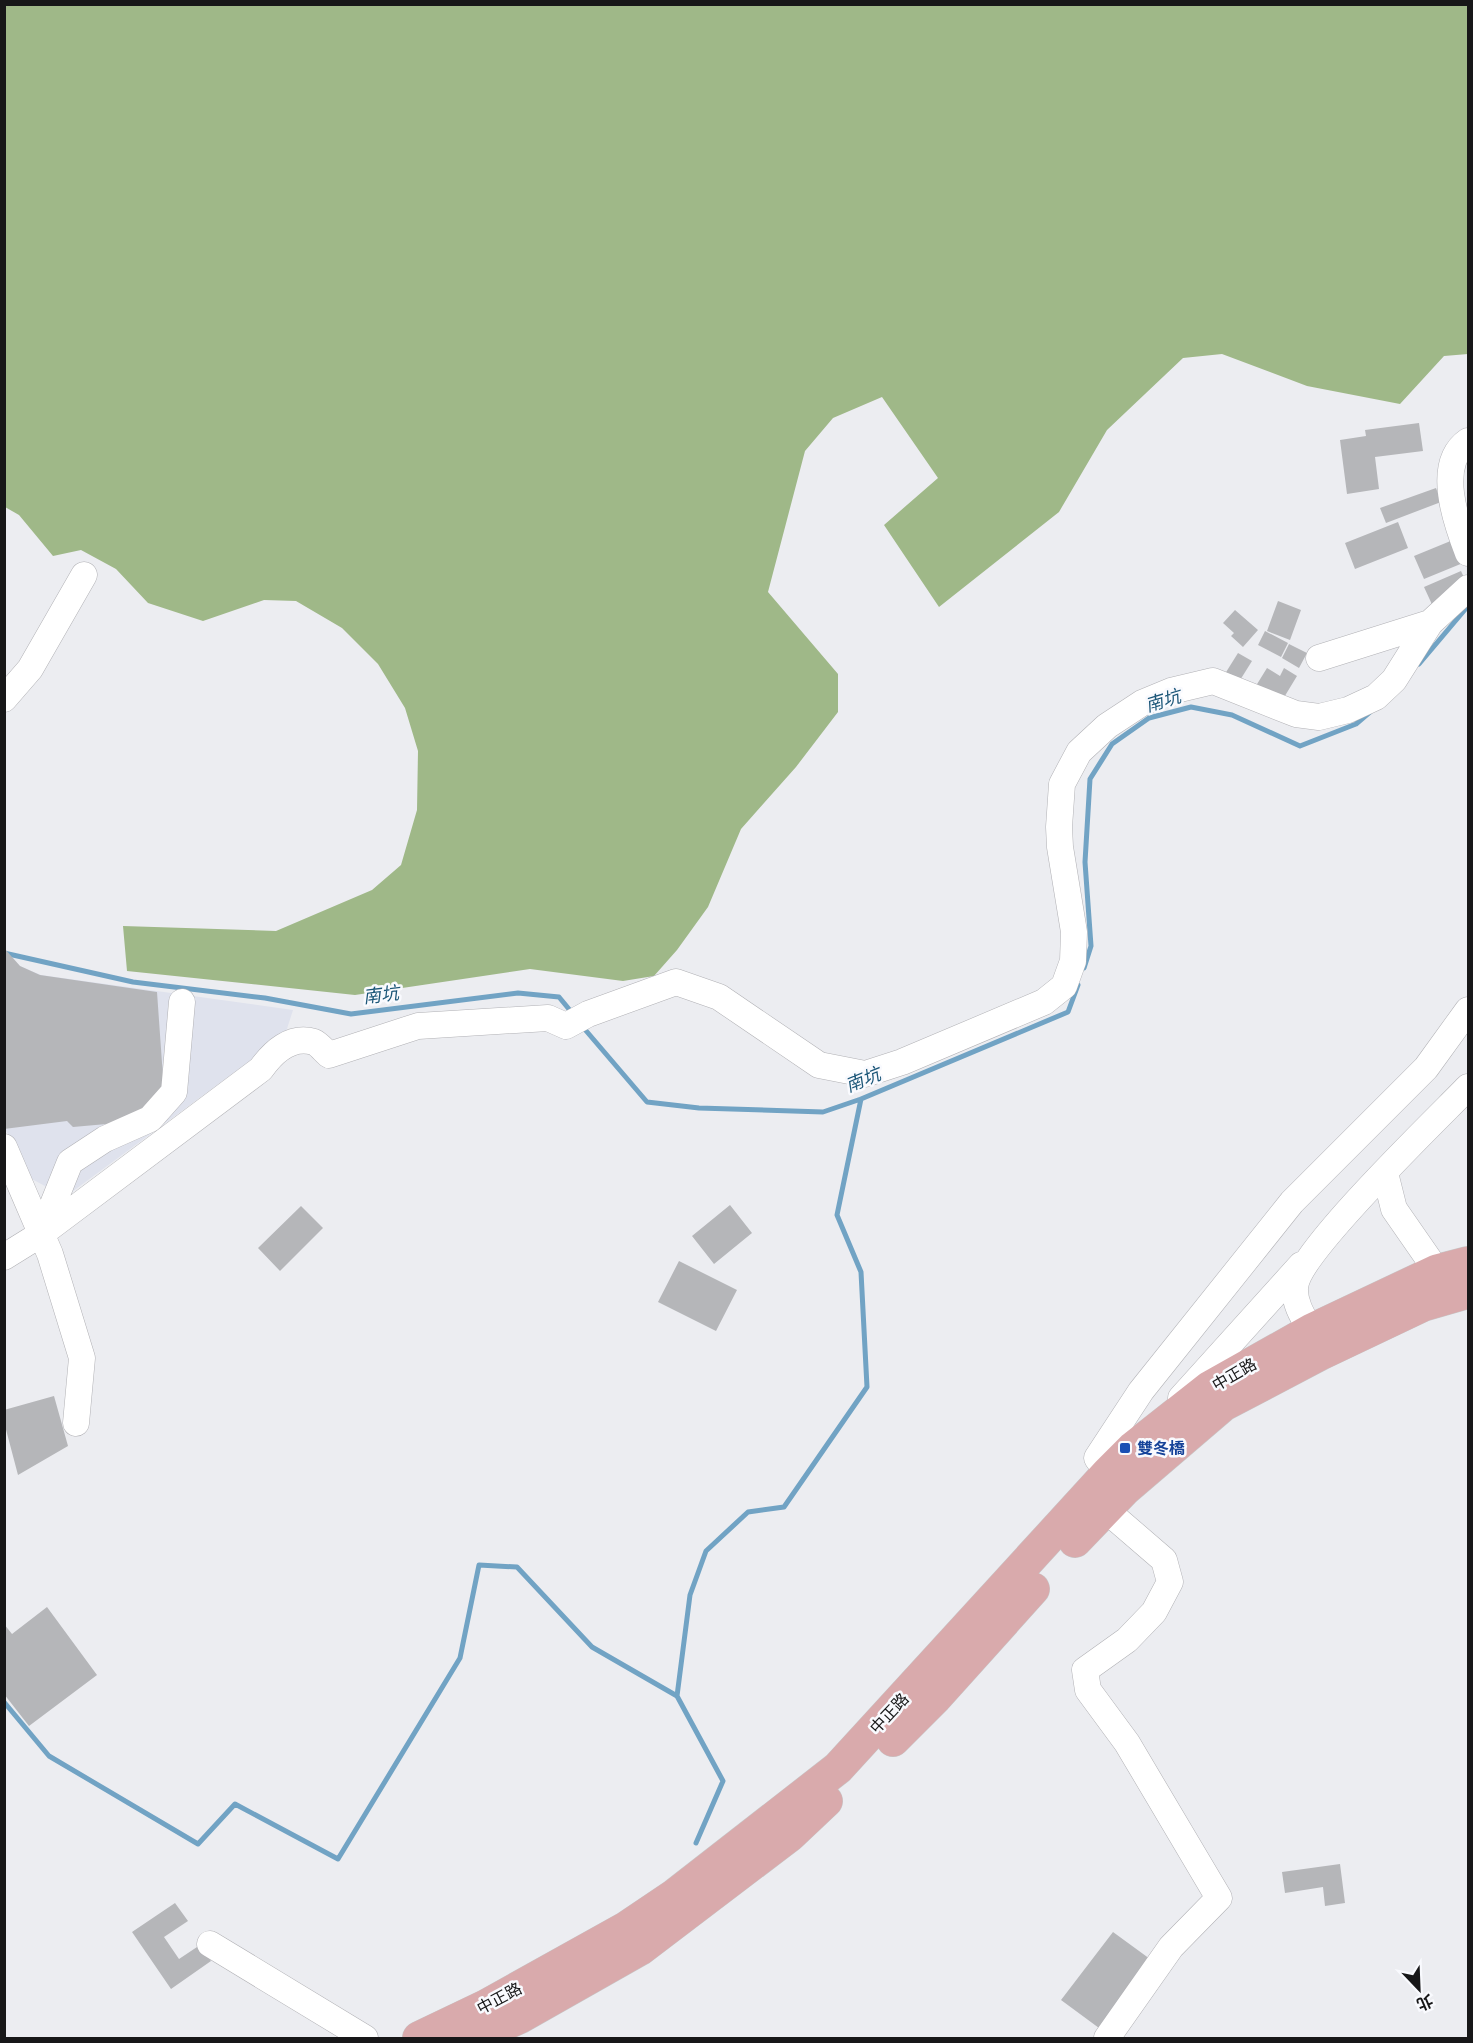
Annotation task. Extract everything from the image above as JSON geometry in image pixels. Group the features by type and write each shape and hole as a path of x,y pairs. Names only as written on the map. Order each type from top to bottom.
{"main road":[{"name":"中正路","path":"473,2038 520,2017 640,1949 790,1835 936,1697 1106,1510 1169,1449 1223,1405 1317,1341 1437,1271 1468,1263"},
{"name":"中正路","path":"418,2038 486,2006 626,1928 675,1895 838,1768 1108,1473 1141,1442 1209,1388 1317,1341 1423,1305 1468,1293"}],"street":[{"path":"1468,441 1460,447 1450,470 1457,523 1468,553"},
{"path":"4,699 30,669 84,575"},
{"path":"4,1257 41,1234 261,1069 273,1052 292,1042 315,1042 329,1055 418,1026 548,1018 577,1020 676,982 719,997 819,1065 865,1074 902,1062 1044,1002 1064,986 1073,961 1074,932 1060,847 1059,827 1062,784 1079,752 1107,726 1142,703 1171,691 1213,681 1296,714 1319,717 1348,710 1376,696 1394,680 1430,622 1468,588"},
{"path":"1319,658 1430,622"},
{"path":"41,1234 70,1162 105,1139 150,1119 174,1092 182,1002"},
{"path":"1108,1473 1097,1458 1141,1391 1203,1310 1292,1202 1426,1068 1468,1010"},
{"path":"1141,1442 1313,1251 1468,1087"},
{"path":"4,1147 11,1158 51,1254 82,1358 76,1423"},
{"path":"1385,1173 1394,1209 1437,1271"},
{"path":"1313,1251 1295,1286 1296,1306 1317,1341"},
{"path":"1106,1510 1164,1560 1170,1582 1154,1612 1127,1640 1085,1670 1088,1690 1127,1743 1219,1898 1171,1947 1107,2038"},
{"path":"210,1944 365,2038"}],"shaded area":[{"path":"4,948 20,966 41,975 293,1010 285,1035 65,1197 32,1179 5,1129"}],"green space":[{"path":"4,5 1468,5 1468,354 1444,356 1400,404 1307,386 1222,354 1183,358 1107,430 1059,512 939,607 884,525 938,478 882,397 833,418 805,451 768,592 838,674 838,712 796,767 741,829 708,907 677,950 654,976 623,981 530,969 355,995 127,971 123,926 276,931 372,890 401,865 417,810 418,751 405,708 378,664 342,628 296,601 264,600 203,621 148,603 116,569 81,550 53,556 19,515 5,507"}],"building":[{"path":"1419,423 1423,451 1375,457 1379,489 1347,494 1340,440 1366,436 1365,430"},
{"path":"1436,488 1441,502 1386,523 1380,508"},
{"path":"1398,522 1408,548 1355,569 1345,543"},
{"path":"1453,540 1463,563 1424,579 1414,556"},
{"path":"1461,571 1467,584 1435,611 1424,587"},
{"path":"1278,601 1301,610 1290,640 1267,631"},
{"path":"1235,610 1258,630 1243,647 1231,636 1234,633 1223,623"},
{"path":"1265,631 1288,643 1281,657 1258,645"},
{"path":"1289,644 1307,653 1299,668 1282,658"},
{"path":"1238,653 1252,661 1237,685 1223,677"},
{"path":"1267,668 1280,676 1284,668 1297,676 1280,704 1254,689"},
{"path":"4,948 20,966 40,975 157,992 163,1077 160,1099 129,1122 73,1127 67,1121 4,1129"},
{"path":"730,1205 752,1233 714,1264 692,1236"},
{"path":"301,1206 323,1228 280,1271 258,1248"},
{"path":"679,1261 737,1290 716,1331 658,1302"},
{"path":"54,1396 68,1446 18,1475 4,1422 4,1410"},
{"path":"47,1607 97,1675 29,1726 4,1694 4,1624 12,1634"},
{"path":"1340,1864 1345,1903 1325,1906 1323,1887 1285,1893 1282,1872"},
{"path":"175,1903 188,1921 164,1937 179,1959 200,1945 211,1961 171,1989 132,1932"},
{"path":"1113,1932 1150,1959 1099,2028 1061,2000"}],"waterway":[{"name":"南坑","path":"1419,664 1468,606"},
{"name":"南坑","path":"1084,968 1091,946 1085,862 1090,779 1112,744 1149,718 1191,707 1232,715 1300,746 1356,724 1370,712"},
{"name":"南坑","path":"4,953 133,982 265,998 351,1014 518,993 559,997 573,1014"},
{"name":"南坑","path":"582,1026 647,1102 699,1108 823,1112 861,1099 1068,1012 1078,985"},
{"path":"4,1702 49,1756 198,1844 235,1804 338,1859 460,1658 479,1565 517,1567 592,1647 677,1696 690,1595 706,1551 748,1512 784,1507 867,1387 861,1272 837,1215 861,1099"},
{"path":"677,1696 723,1781 696,1843"}],"place":[{"name":"雙冬橋","path":"1125,1448"}]}
